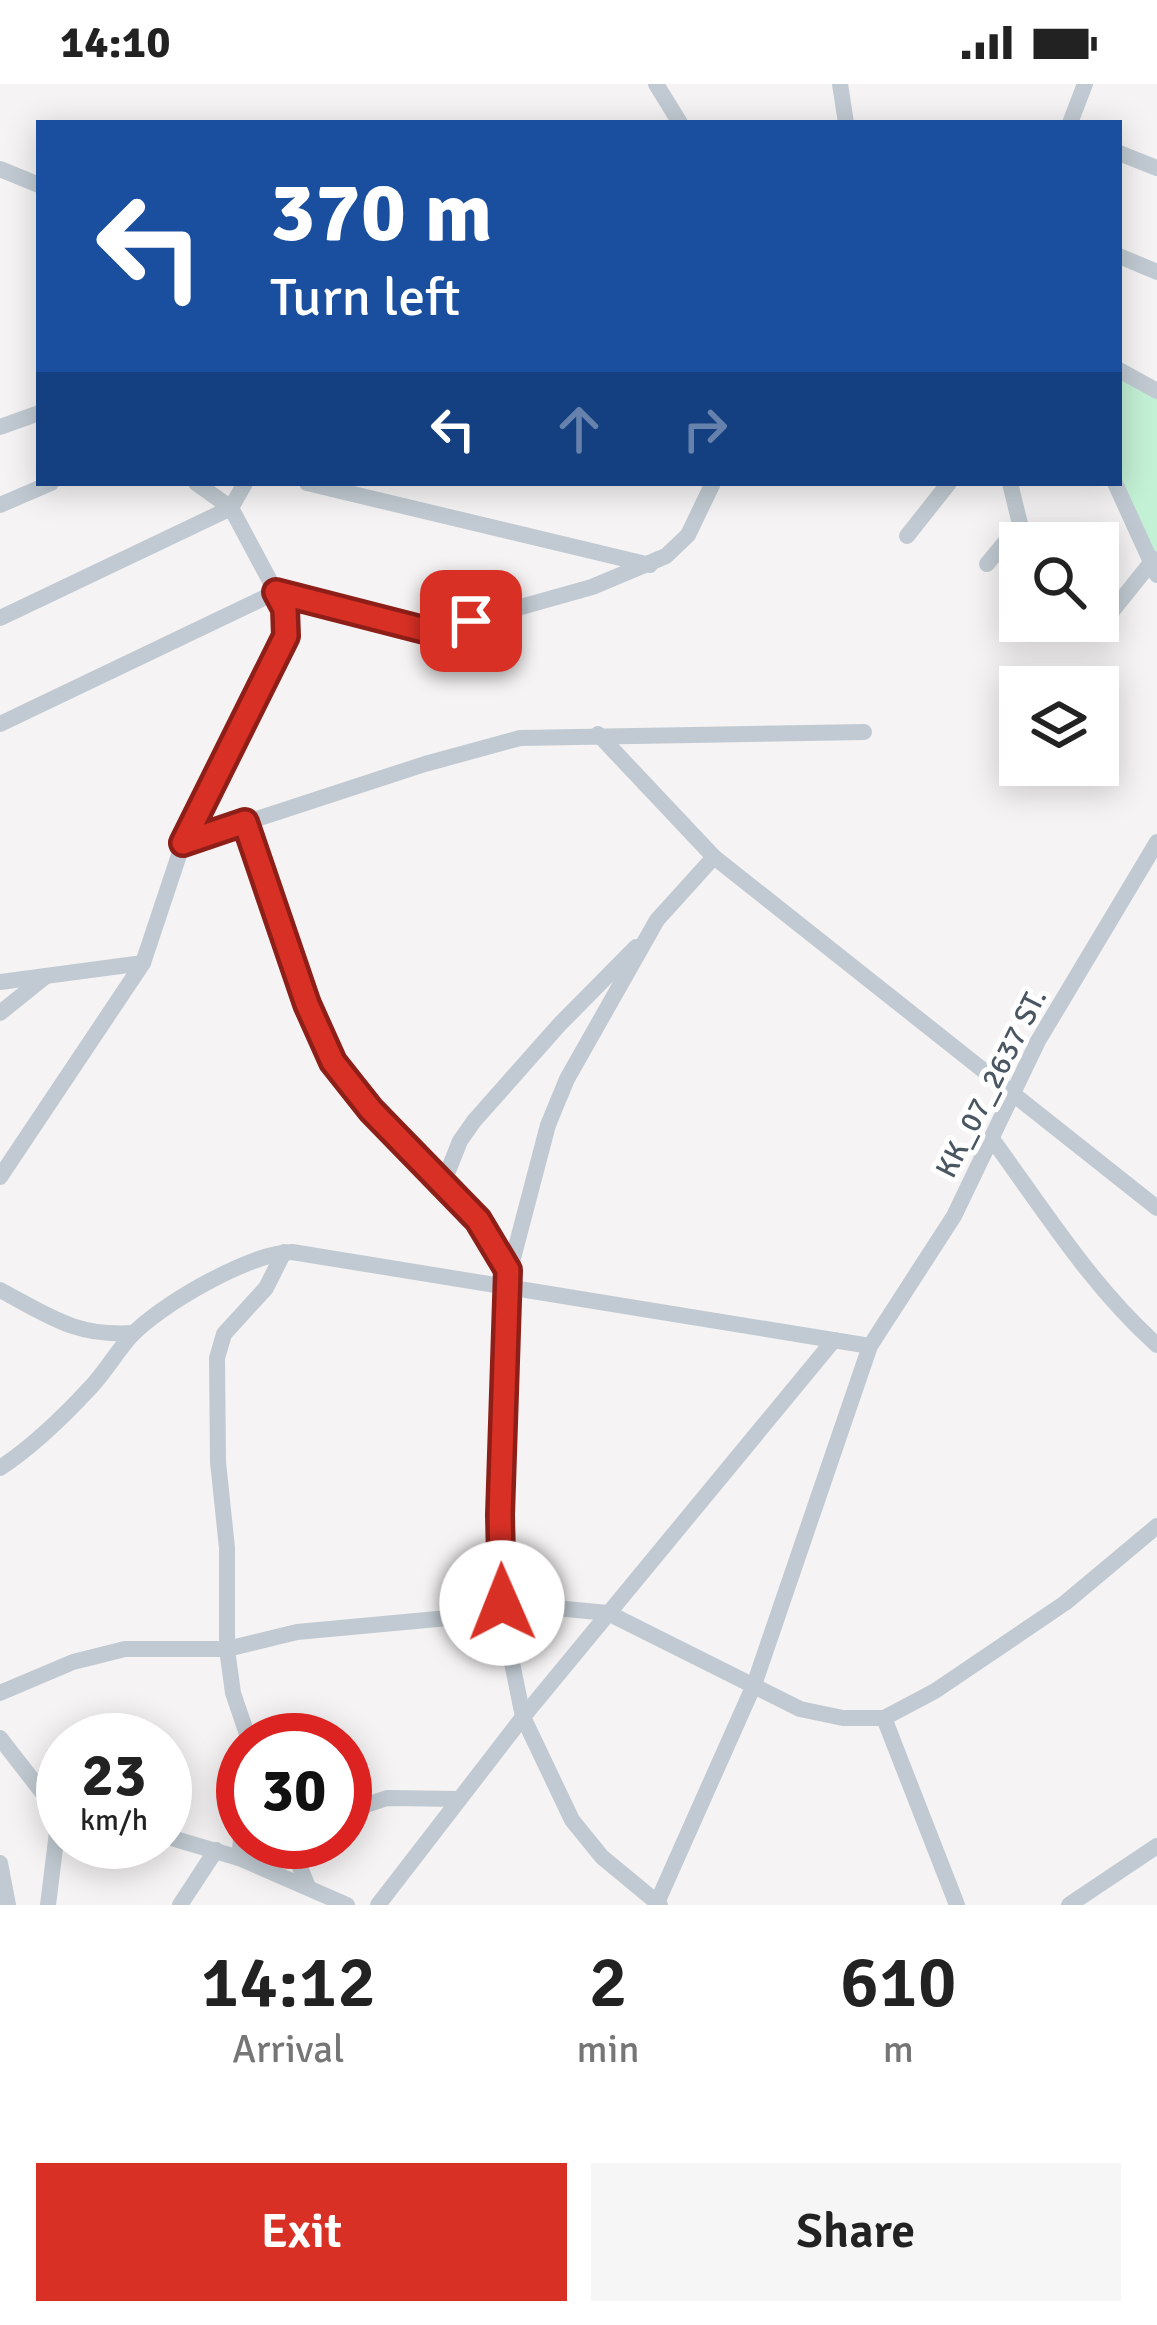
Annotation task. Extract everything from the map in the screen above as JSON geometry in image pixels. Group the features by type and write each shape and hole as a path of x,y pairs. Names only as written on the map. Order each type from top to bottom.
{"street":[{"path":"656,84 678,120"},
{"path":"840,84 846,120"},
{"path":"1071,120 1084,84"},
{"path":"1122,154 1155,161"},
{"path":"0,169 36,184"},
{"path":"1122,257 1157,272"},
{"path":"1122,372 1157,391"},
{"path":"0,427 36,414"},
{"path":"0,505 44,486"},
{"path":"0,1177 143,963 183,843 286,636 285,609 231,508 200,486"},
{"path":"0,618 231,508 243,486"},
{"path":"320,486 651,565"},
{"path":"0,724 276,592 432,632 592,586 651,565 688,536 712,486"},
{"path":"907,536 947,486"},
{"path":"1011,486 1020,522"},
{"path":"1116,486 1155,565 1119,604"},
{"path":"987,564 999,549"},
{"path":"183,843 424,764 520,738 864,732"},
{"path":"598,734 715,857 1157,1208"},
{"path":"245,822 307,1004 333,1062 371,1110 478,1220 507,1278"},
{"name":"KK_07_2637 ST.","path":"658,1904 754,1685 870,1346 954,1216 1038,1041 1157,842"},
{"path":"658,1904 602,1858 572,1820 523,1717 502,1608 507,1278 548,1125 567,1078 657,920 715,857"},
{"path":"444,1180 473,1121 617,962 644,942"},
{"path":"0,982 143,963"},
{"path":"0,1013 46,976"},
{"path":"992,1138 1088,1272 1157,1345"},
{"path":"240,1713 227,1649 217,1358 224,1334 266,1288 284,1252"},
{"path":"0,1468 90,1388 134,1333 249,1259 284,1252 507,1278 870,1346"},
{"path":"0,1290 73,1328 102,1335 134,1333"},
{"path":"377,1905 523,1717 834,1340"},
{"path":"0,1693 73,1663 125,1649 227,1649 296,1632 502,1608 608,1613 800,1709 843,1718 884,1718 934,1691 1065,1603 1157,1526"},
{"path":"884,1718 957,1905"},
{"path":"0,1738 36,1784"},
{"path":"372,1803 387,1798 459,1799"},
{"path":"180,1905 216,1850 192,1843"},
{"path":"1069,1905 1157,1846"},
{"path":"0,1863 8,1905"},
{"path":"48,1905 53,1869"},
{"path":"265,1869 347,1905"},
{"path":"301,1869 308,1887"}],"green space":[{"path":"1122,372 1157,390 1157,554 1150,565 1120,486"}],"route":[{"path":"471,621 432,632 276,592 285,609 286,636 183,843 245,822 307,1004 333,1062 371,1110 452,1189 478,1220 508,1270 502,1603"}]}
